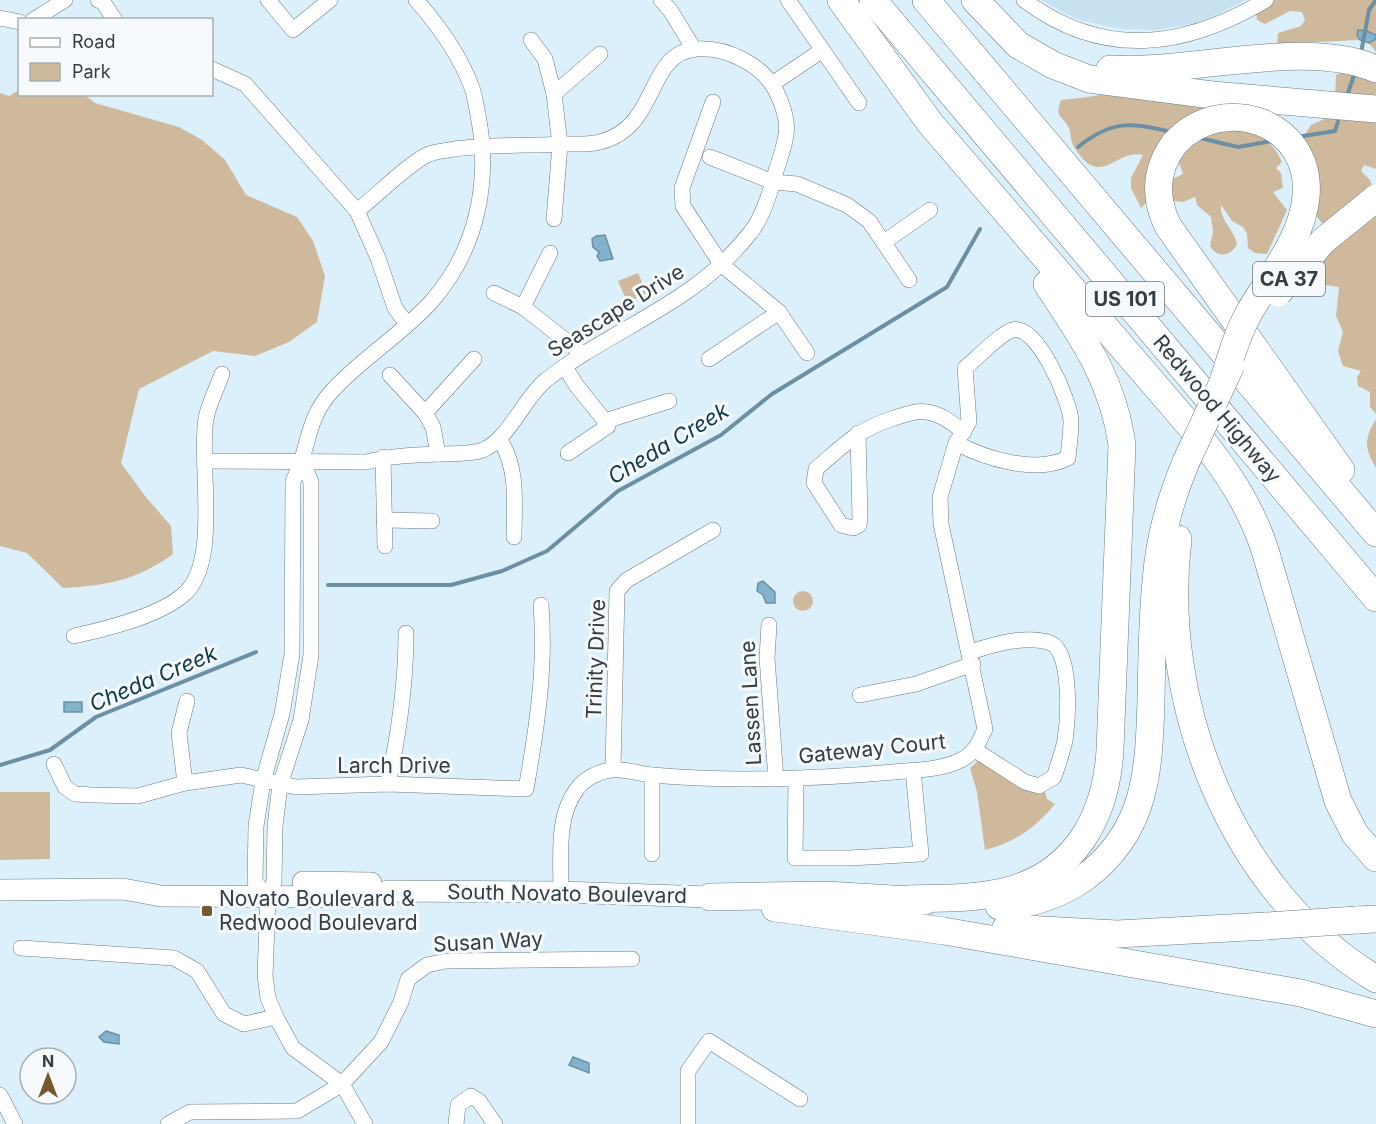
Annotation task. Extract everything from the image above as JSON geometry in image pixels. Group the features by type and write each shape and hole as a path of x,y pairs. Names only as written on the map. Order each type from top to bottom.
{"highway":[{"path":"841,0 919,110 1009,219 1201,439 1241,493 1265,550 1338,801 1355,834 1376,858"},
{"name":"Redwood Highway","path":"873,0 1376,598"},
{"name":"Redwood Highway","path":"926,0 1368,523"},
{"path":"982,8 1045,51 1068,61 1100,68 1149,69 1316,56 1349,60 1376,69"},
{"path":"982,8 1018,45 1041,60 1078,76 1117,85 1376,109"},
{"path":"1224,379 1242,327 1298,229 1306,197 1305,176 1298,157 1287,140 1270,127 1253,119 1233,116 1213,118 1195,126 1175,143 1162,165 1158,183 1159,201 1167,226 1338,464 1368,523"},
{"name":"CA 37","path":"1189,465 1224,379 1256,322 1296,271 1333,233 1376,198"},
{"path":"907,899 992,894 1025,885 1045,874 1064,860 1085,836 1100,809 1107,781 1122,470 1118,420 1107,382 1095,358 1023,247 1009,219"},
{"path":"710,897 803,894 907,899 992,907 1045,898 1089,874 1123,837 1135,816 1146,781 1157,567 1171,504 1189,465"},
{"path":"1189,465 1178,543 1175,613 1182,682 1201,750 1232,820 1269,878 1325,941 1351,963 1376,979"},
{"path":"710,897 966,935 1300,993 1376,1014"},
{"path":"837,916 1094,933 1366,920"}],"main road":[{"name":"South Novato Boulevard","path":"0,890 123,889 161,896 266,887 371,897 388,891 561,892 710,897"}],"street":[{"path":"36,18 65,0"},
{"path":"98,0 103,2 114,18"},
{"path":"268,0 293,30 330,0"},
{"path":"266,887 256,826 263,781 288,685 292,654 292,481 303,462 307,432 316,413 332,391 431,302 452,272 469,240 479,211 484,145 472,89 440,26 416,0"},
{"path":"788,0 859,103"},
{"path":"1024,0 1069,26 1099,35 1162,40 1192,35 1224,23 1266,0"},
{"path":"357,211 427,155 484,145 560,145 599,142 619,134 634,124 646,107 659,74 666,64 694,49 669,3"},
{"path":"0,18 18,22"},
{"path":"531,40 545,59 554,94 560,145 554,219"},
{"name":"Seascape Drive","path":"205,461 366,462 384,457 465,454 484,449 499,439 535,390 565,367 583,354 694,289 752,231 773,182 787,136 787,114 772,84 753,65 734,55 694,49"},
{"path":"772,84 821,51"},
{"path":"554,94 600,54"},
{"path":"213,69 245,84 357,211 378,258 395,308 407,324"},
{"path":"713,102 682,188 683,206 721,264 778,312 807,353"},
{"path":"710,157 773,182 797,184 847,205 869,221 909,280"},
{"path":"884,242 930,210"},
{"path":"523,307 550,253"},
{"path":"494,293 523,307 583,354"},
{"path":"709,359 778,312"},
{"path":"858,433 861,519 859,525 853,528 842,525 814,483 813,476 816,469 858,433 868,427 907,414 925,412 944,417 997,461 1055,464 1068,458 1071,420 1066,395 1034,338 1022,329 1011,330 965,368 963,432"},
{"path":"425,413 474,359"},
{"path":"565,367 608,426 568,453"},
{"path":"74,636 161,609 183,596 195,581 203,553 206,417 222,374"},
{"path":"390,375 425,413 434,427 438,454"},
{"path":"605,421 669,401"},
{"name":"Gateway Court","path":"613,769 652,775 796,779 947,766 975,750 985,729 972,658 941,524 940,497 963,432"},
{"path":"499,439 507,451 511,464 514,537"},
{"path":"384,457 385,546"},
{"path":"303,462 311,482 311,655 301,720 280,785 266,887 265,976 268,998 293,1048 342,1084 364,1124"},
{"path":"384,520 432,521"},
{"name":"Trinity Drive","path":"613,769 617,591 627,580 713,530"},
{"name":"Larch Drive","path":"54,764 64,787 75,794 138,796 185,783 241,775 280,785 307,787 388,784 526,789 540,711 544,642 541,605"},
{"name":"Lassen Lane","path":"769,625 767,658 776,779"},
{"path":"388,784 404,696 406,633"},
{"path":"860,695 916,684 1016,641 1048,642 1058,648 1063,658 1068,697 1065,741 1054,777 1038,786 1025,782 975,750"},
{"path":"185,783 179,733 187,701"},
{"path":"561,892 563,823 568,806 576,790 587,779 613,769"},
{"path":"796,779 795,858 921,854 913,770"},
{"path":"652,775 652,854"},
{"path":"21,948 174,958 197,971 224,1014 244,1024 276,1017"},
{"name":"Susan Way","path":"168,1124 190,1112 297,1111 342,1084 381,1042 401,1002 408,979 427,965 446,961 632,959"},
{"path":"688,1124 688,1071 709,1041 800,1099"},
{"path":"0,1095 15,1124"},
{"path":"456,1124 458,1105 471,1096 479,1101 495,1124"}],"shaded area":[{"path":"1041,0 1246,0 1200,23 1155,30 1120,29 1076,19"}],"green space":[{"path":"1275,0 1376,0 1376,52 1369,43 1360,40 1277,44 1278,33 1301,26 1305,20 1302,12 1290,11 1265,24 1257,20 1256,10"},
{"path":"1342,72 1376,76 1376,169 1364,165 1361,171 1370,180 1376,198 1376,414 1370,407 1370,392 1358,386 1357,377 1361,371 1343,366 1338,351 1343,332 1336,316 1339,287 1304,282 1336,241 1314,213 1310,160 1303,138 1311,125 1331,116 1335,100 1336,75"},
{"path":"18,91 18,96 86,96 95,103 179,127 202,140 225,160 246,195 297,217 313,241 325,276 317,322 289,342 255,356 213,351 139,389 121,463 171,526 173,554 134,576 93,586 63,588 27,553 0,546 0,93 9,96"},
{"path":"1113,93 1173,101 1180,105 1185,100 1215,107 1154,150 1147,202 1141,208 1131,188 1131,178 1143,155 1133,154 1108,165 1092,166 1074,147 1069,128 1058,111 1061,100"},
{"path":"1212,127 1244,131 1262,137 1276,151 1282,162 1276,168 1281,173 1283,188 1273,192 1287,210 1267,254 1255,253 1248,248 1247,234 1243,227 1232,221 1221,205 1224,220 1237,244 1228,254 1216,253 1210,246 1213,232 1211,217 1197,205 1195,197 1183,202 1172,201 1168,181 1183,174 1177,157"},
{"path":"638,273 647,294 627,302 618,281"},
{"path":"1376,419 1376,468 1369,455 1367,444 1369,432"},
{"path":"803,591 810,594 813,601 810,608 803,611 796,608 793,601 796,594"},
{"path":"980,759 1044,788 1047,799 1055,804 1024,833 1006,843 985,850 977,792 970,768"},
{"path":"0,792 50,792 50,859 0,860"}],"water":[{"path":"1358,30 1376,35 1376,39 1369,43 1360,40 1357,35"},
{"path":"605,235 613,259 600,261 597,256 599,252 593,247 592,239"},
{"path":"763,581 775,592 775,603 766,603 763,595 757,591 758,583"},
{"path":"64,702 82,702 82,712 64,712"},
{"path":"106,1031 119,1035 119,1044 104,1042 99,1037"},
{"path":"573,1057 589,1063 589,1073 569,1065"}],"waterway":[{"name":"Cheda Creek","path":"1361,53 1369,10 1376,0"},
{"name":"Cheda Creek","path":"1347,96 1355,72"},
{"name":"Cheda Creek","path":"1297,137 1335,131 1340,115"},
{"name":"Cheda Creek","path":"1078,147 1102,132 1123,126 1133,125 1172,132"},
{"name":"Cheda Creek","path":"1200,138 1238,147 1272,141"},
{"name":"Cheda Creek","path":"328,585 451,585 502,571 547,551 618,491 721,435 772,394 947,287 980,229"},
{"name":"Cheda Creek","path":"0,765 50,750 96,717 256,652"}],"place":[{"name":"Novato Boulevard & Redwood Boulevard","path":"207,911"}]}
